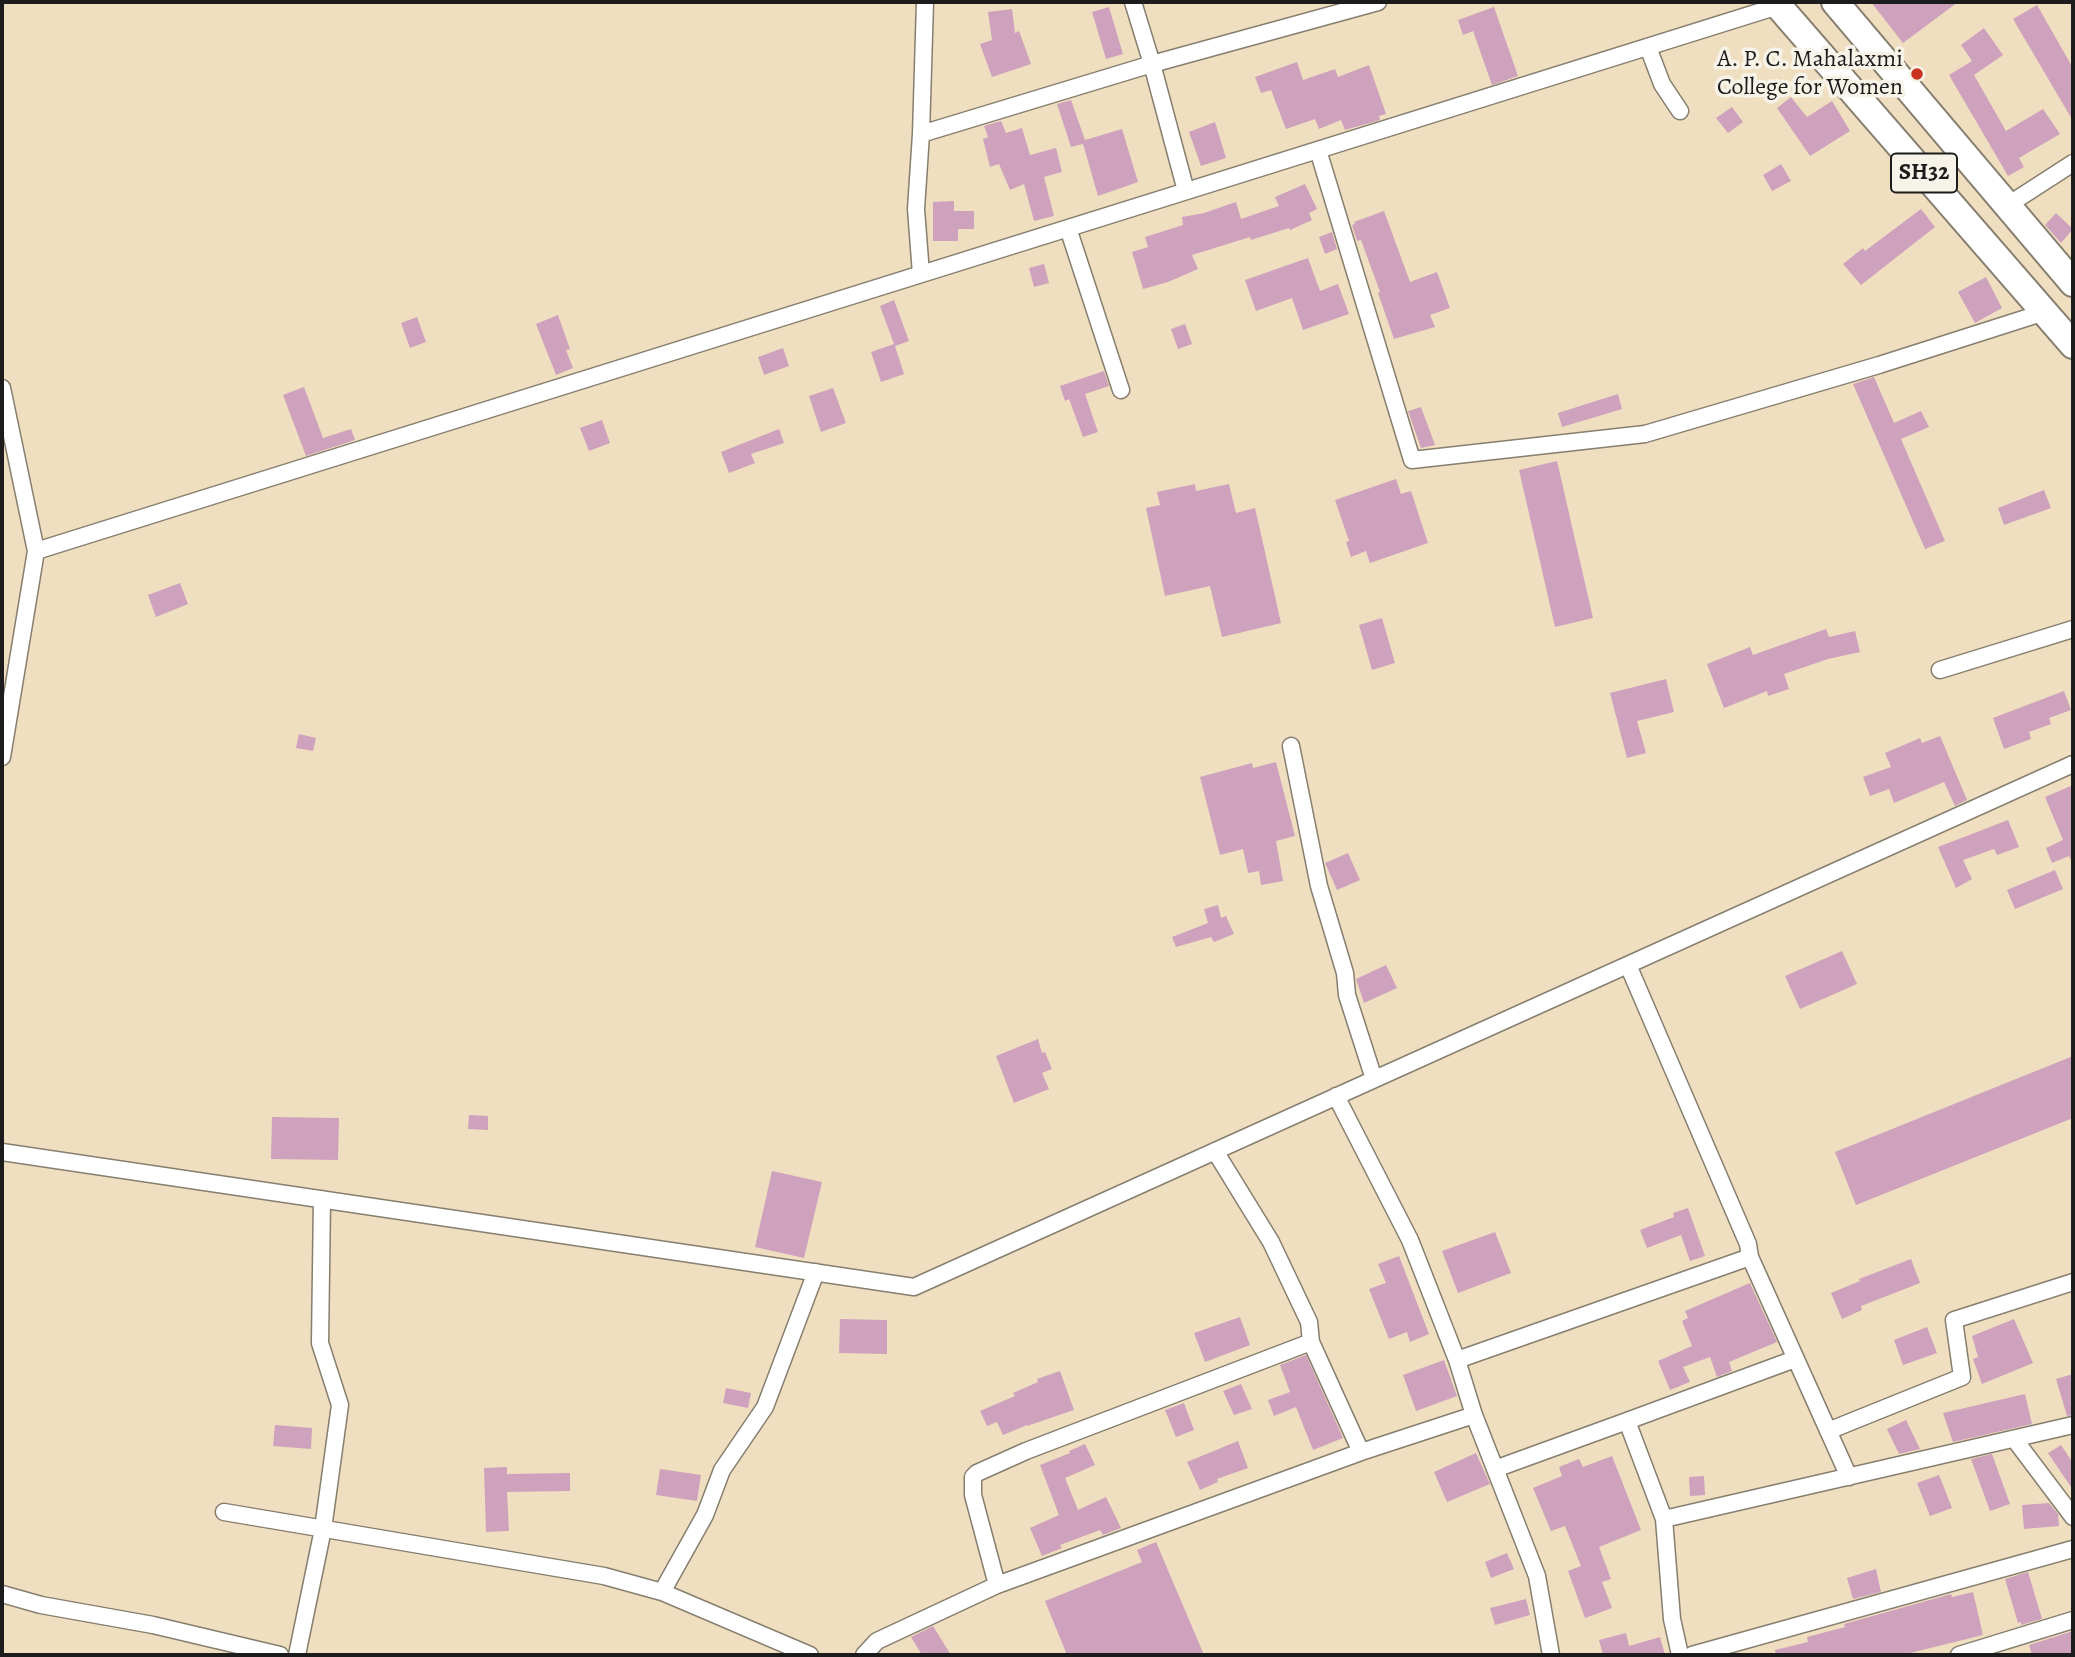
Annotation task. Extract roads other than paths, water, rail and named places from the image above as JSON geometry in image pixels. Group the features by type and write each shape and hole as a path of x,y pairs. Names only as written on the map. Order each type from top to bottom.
{"main road":[{"name":"SH32","path":"1835,2 2073,283"},
{"name":"SH32","path":"1777,4 2073,345"}],"street":[{"path":"921,274 916,209 925,2"},
{"path":"1133,2 1186,191"},
{"path":"921,134 1152,64 1378,2"},
{"path":"36,551 1648,47 1777,4"},
{"path":"1648,47 1662,84 1680,111"},
{"path":"1318,150 1412,460 1644,434 1879,365 2045,312"},
{"path":"2008,205 2073,163"},
{"path":"1068,228 1122,390"},
{"path":"2,388 36,551 2,757"},
{"path":"1940,670 2073,629"},
{"path":"1291,746 1319,886 1345,973 1347,995 1374,1079"},
{"path":"2,1152 914,1287 2073,764"},
{"path":"1628,965 1748,1244 1749,1257 1849,1477"},
{"path":"1336,1096 1410,1240 1457,1360 1474,1415 1537,1576 1551,1655"},
{"path":"1215,1151 1271,1242 1309,1322 1311,1342 1361,1452"},
{"path":"297,1655 323,1528 340,1405 320,1343 323,1199"},
{"path":"1457,1360 1749,1257"},
{"path":"662,1592 705,1515 722,1470 765,1406 816,1272"},
{"path":"1828,1431 1962,1377 1954,1320 2073,1282"},
{"path":"997,1585 973,1495 973,1477 976,1474 1026,1451 1311,1342"},
{"path":"1495,1469 1795,1359"},
{"path":"864,1655 877,1641 997,1585 1361,1452 1474,1415"},
{"path":"1627,1421 1664,1519 1672,1619 1680,1655"},
{"path":"1664,1519 2073,1425"},
{"path":"2015,1440 2073,1517"},
{"path":"224,1512 604,1576 662,1592 810,1655"},
{"path":"1692,1655 2073,1549"},
{"path":"2,1594 41,1605 153,1625 280,1655"},
{"path":"1959,1655 2073,1620"}],"place":[{"name":"A. P. C. Mahalaxmi College for Women","path":"1917,74"}]}
